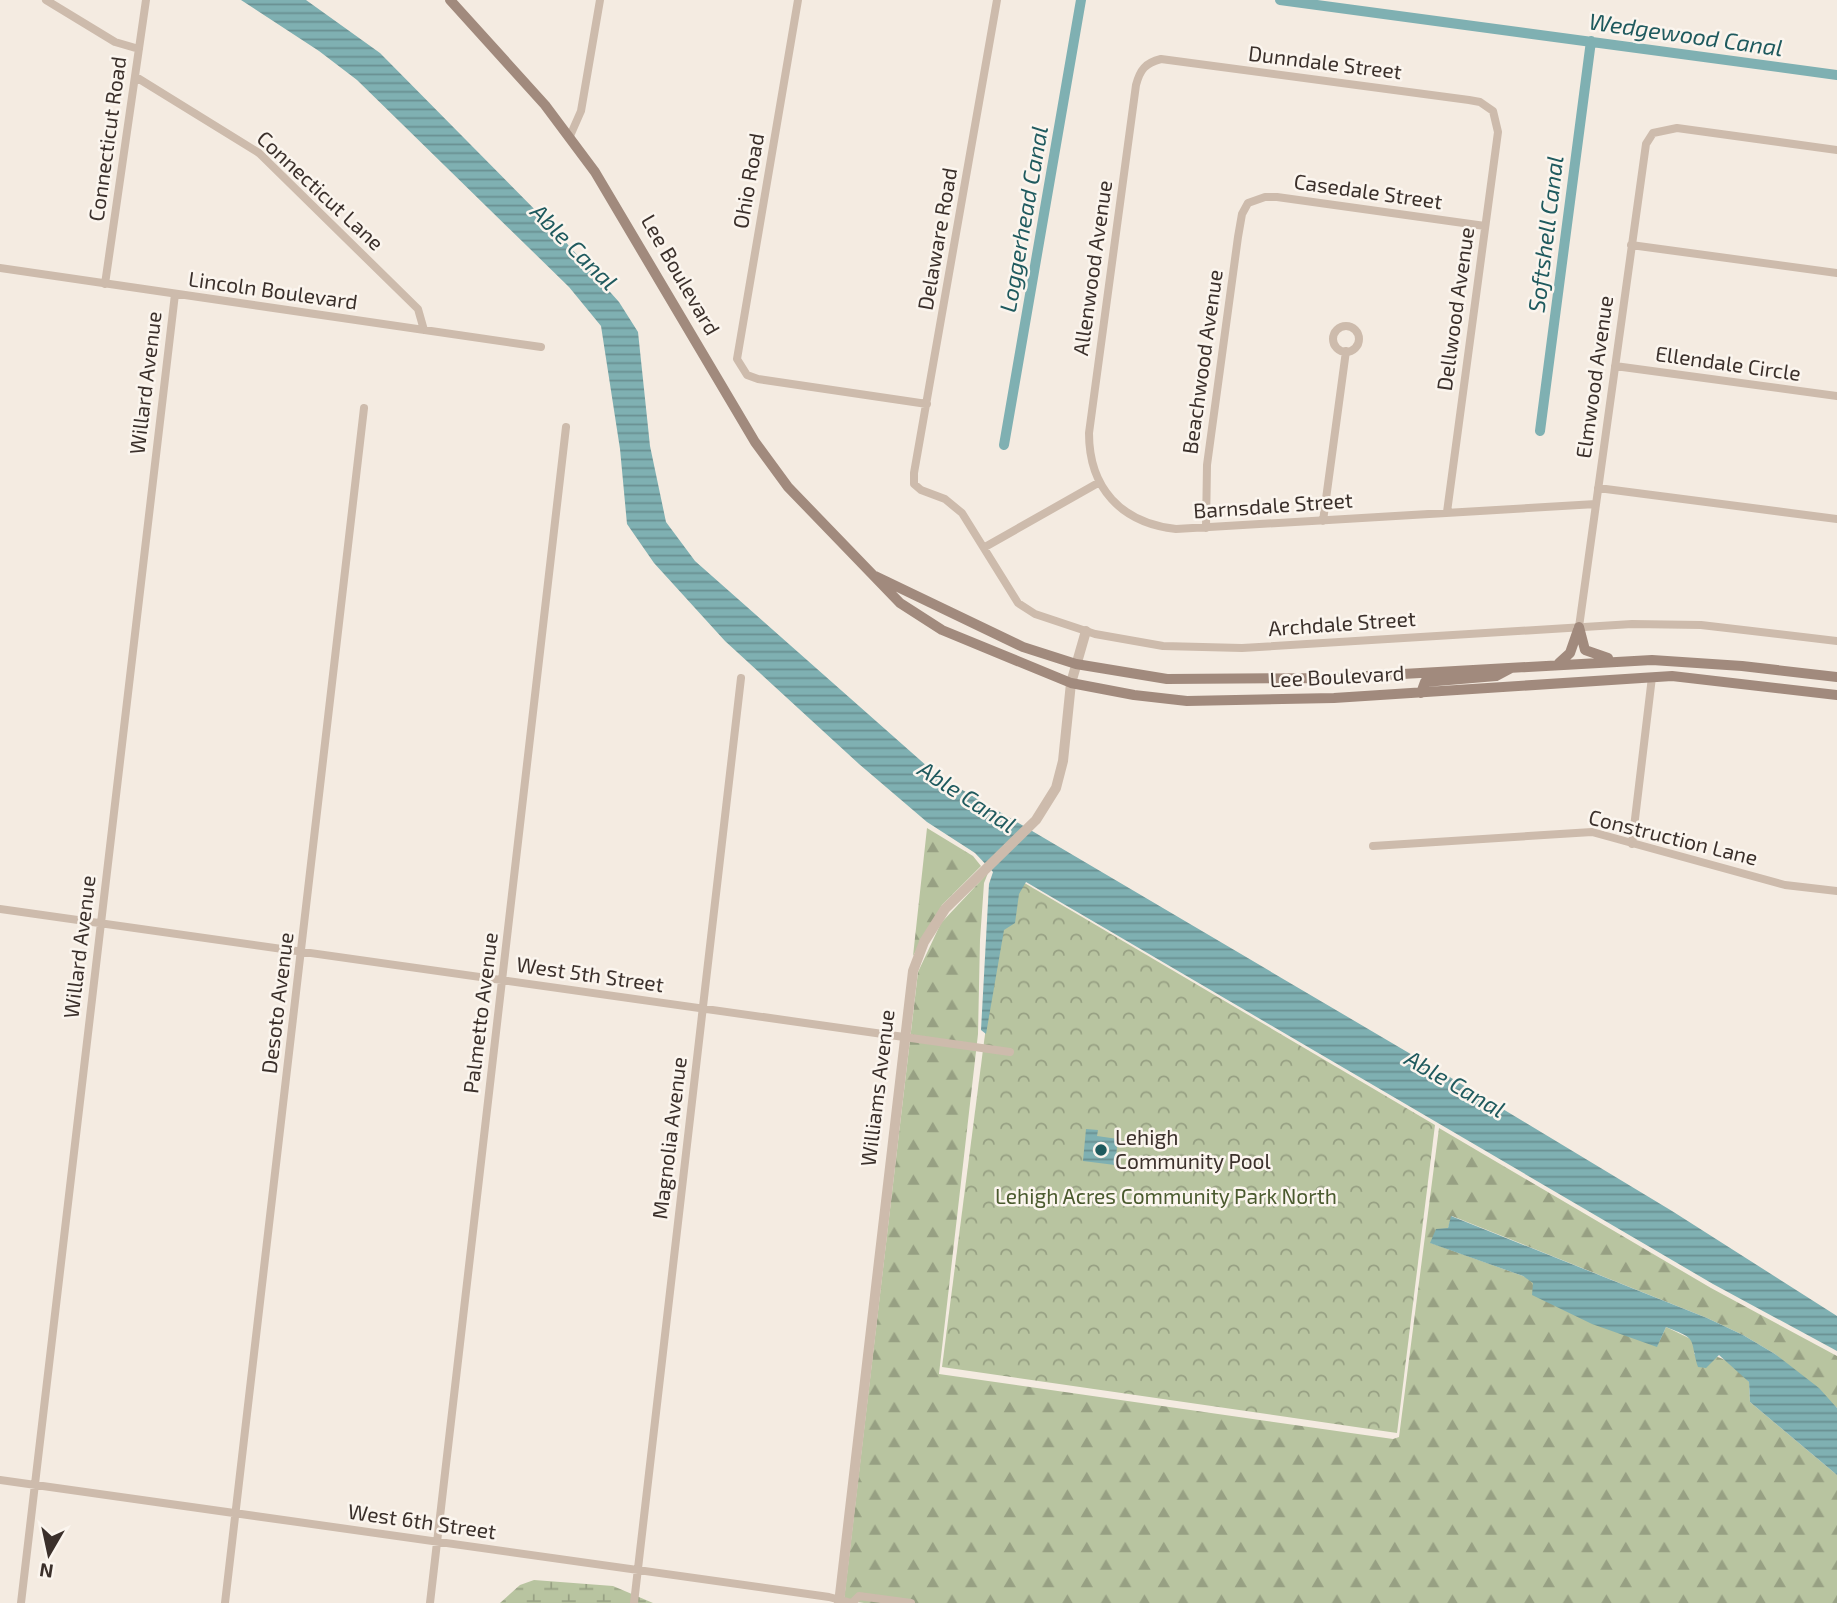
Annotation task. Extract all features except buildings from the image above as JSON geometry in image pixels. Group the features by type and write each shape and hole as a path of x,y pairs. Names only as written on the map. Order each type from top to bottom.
{"main road":[{"name":"Lee Boulevard","path":"450,0 570,136 620,211 768,462 806,509 900,603 942,630 1072,683 1134,695 1186,701 1421,692 1652,677 1701,678 1837,695"},
{"name":"Lee Boulevard","path":"869,573 1023,647 1076,664 1189,681 1332,678 1652,660 1742,666 1837,677"},
{"path":"1578,627 1587,652 1618,661"},
{"path":"1558,664 1573,648 1578,627"},
{"path":"1652,660 1652,677"},
{"path":"1421,692 1425,682 1496,676 1513,667"}],"street":[{"path":"46,0 115,42 139,49"},
{"name":"Connecticut Road","path":"105,284 146,0"},
{"path":"570,136 581,111 600,0"},
{"name":"Ohio Road","path":"799,0 737,352 741,368 758,379 927,404"},
{"name":"Delaware Road","path":"915,484 997,0"},
{"name":"Dunndale Street","path":"1148,62 1161,59 1469,100 1480,102 1493,111"},
{"name":"Allenwood Avenue","path":"1098,483 1089,446 1093,400 1136,85 1139,72 1148,62"},
{"name":"Connecticut Lane","path":"135,77 259,153 418,309 424,330"},
{"name":"Dellwood Avenue","path":"1447,512 1498,132 1493,111"},
{"name":"Elmwood Avenue","path":"1578,627 1642,158 1653,133 1676,128 1837,150"},
{"name":"Casedale Street","path":"1248,203 1265,197 1276,197 1485,226"},
{"name":"Beachwood Avenue","path":"1206,528 1207,465 1238,237 1242,214 1248,203"},
{"path":"1631,245 1837,273"},
{"name":"Lincoln Boulevard","path":"0,268 541,347"},
{"name":"Willard Avenue","path":"21,1603 175,294"},
{"path":"1322,521 1346,351"},
{"name":"Ellendale Circle","path":"1615,366 1837,396"},
{"name":"Desoto Avenue","path":"225,1603 363,408"},
{"name":"Palmetto Avenue","path":"430,1603 566,428"},
{"path":"985,547 1098,483"},
{"name":"Barnsdale Street","path":"1098,483 1128,513 1148,524 1176,529 1596,504"},
{"name":"Archdale Street","path":"915,484 954,505 985,547 1018,603 1035,614 1086,631 1163,646 1203,649 1578,627 1701,625 1837,641"},
{"path":"1598,488 1837,519"},
{"name":"Williams Avenue","path":"839,1602 908,995 920,951 945,909 1036,820 1060,774 1072,683 1086,631"},
{"path":"1632,844 1652,677"},
{"name":"Magnolia Avenue","path":"634,1603 741,678"},
{"name":"Construction Lane","path":"1373,846 1580,831 1785,885 1837,891"},
{"name":"West 5th Street","path":"0,909 1010,1052"},
{"name":"West 6th Street","path":"0,1480 638,1570 839,1602 852,1603 859,1596 911,1603"}],"green space":[{"path":"927,828 973,856 981,866 942,905 913,956"},
{"name":"Lehigh Acres Community Park North","path":"1006,872 1435,1125 1397,1433 942,1367"},
{"path":"988,873 984,883 980,940 978,1034 939,1374 1393,1439 1399,1437 1439,1128 1711,1288 1837,1356 1837,1408 1775,1354 1707,1318 1452,1216 1448,1228 1431,1243 1523,1276 1657,1346 1666,1327 1695,1341 1694,1354 1719,1357 1736,1368 1749,1382 1750,1402 1837,1475 1837,1603 864,1603 844,1600 918,972 941,923"},
{"path":"534,1580 613,1586 653,1603 500,1603 520,1585"}],"water":[{"name":"Able Canal","path":"241,0 306,0 380,53 554,229 619,302 638,332 650,446 666,522 695,561 937,775 1448,1076 1672,1211 1837,1316 1837,1351 1713,1284 1026,882 1019,894 1015,923 1004,930 986,1034 981,1030 989,884 993,872 975,853 927,822 859,764 725,641 654,563 627,524 620,449 601,326 569,287 357,80 319,51"},
{"name":"Lehigh Community Pool","path":"1086,1129 1098,1130 1097,1136 1118,1139 1115,1165 1083,1161"},
{"path":"1451,1216 1707,1318 1775,1354 1819,1388 1837,1408 1837,1475 1750,1402 1749,1382 1719,1355 1706,1368 1698,1367 1693,1345 1688,1337 1666,1327 1657,1347 1592,1324 1532,1295 1533,1283 1523,1276 1430,1243 1436,1229 1448,1228"}],"waterway":[{"name":"Loggerhead Canal","path":"1004,445 1081,0"},
{"name":"Wedgewood Canal","path":"1280,0 1837,75"},
{"name":"Softshell Canal","path":"1540,431 1591,41"}],"place":[{"name":"Lehigh Community Pool","path":"1101,1150"}]}
